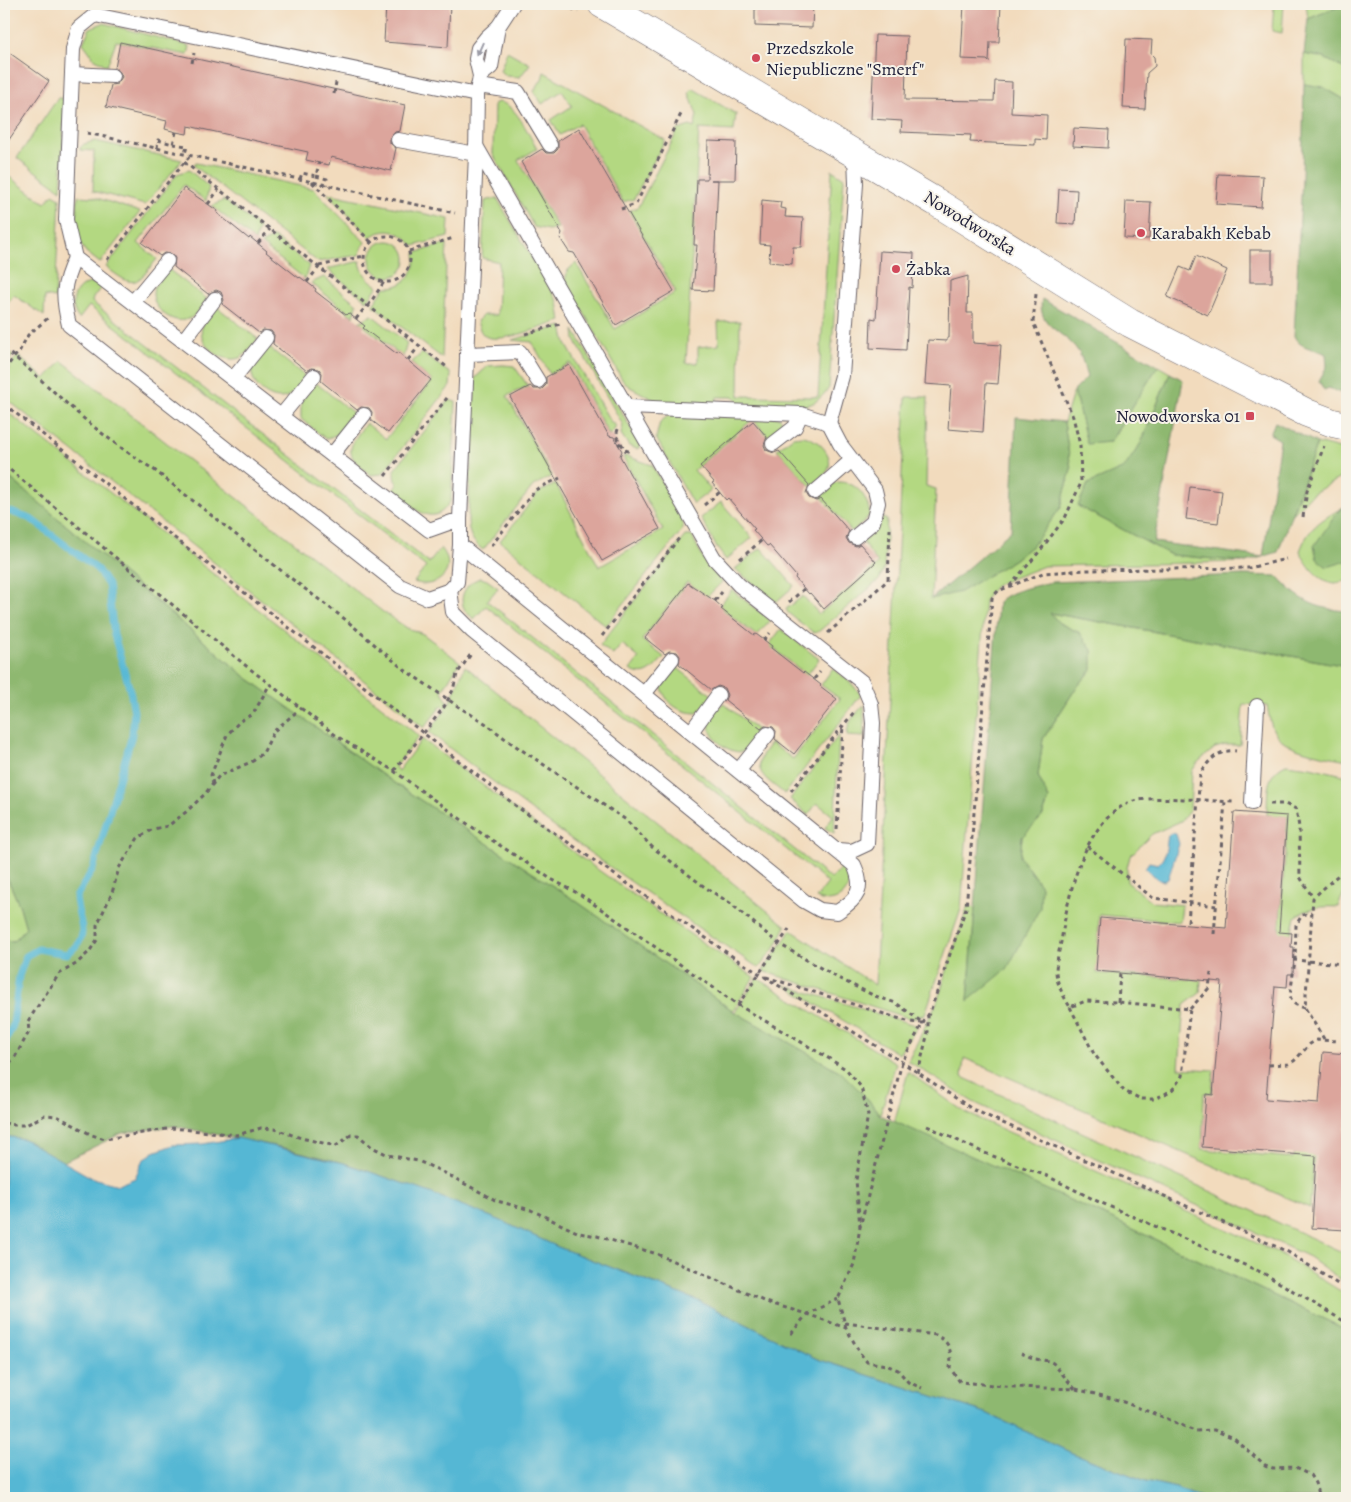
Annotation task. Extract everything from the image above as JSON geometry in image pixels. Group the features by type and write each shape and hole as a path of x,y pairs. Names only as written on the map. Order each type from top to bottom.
{"street":[{"name":"Nowodworska","path":"602,4 936,202 1130,323 1332,423 1337,432"}],"lane":[{"path":"75,258 66,276 64,306 69,324 400,586 428,598 450,590 457,582 460,545 478,85 491,67 498,27 513,4"},
{"path":"460,519 429,530 75,258 66,220 73,49 79,28 95,15 518,92 550,145"},
{"path":"72,74 113,76"},
{"path":"398,140 476,149"},
{"path":"476,149 628,407 714,558 739,585 862,682 871,704 873,723 867,844 852,851 836,850"},
{"path":"829,424 842,376 856,184 855,154"},
{"path":"133,302 167,261"},
{"path":"183,340 215,299"},
{"path":"234,379 266,338"},
{"path":"467,354 520,352 538,381"},
{"path":"281,416 314,376"},
{"path":"628,407 801,414 829,424 840,444 875,490 878,503 873,522 855,538"},
{"path":"773,444 795,427 801,414"},
{"path":"332,455 364,415"},
{"path":"815,492 852,460"},
{"path":"450,590 453,612 483,640 804,901 820,910 836,912 850,904 859,891 860,877 854,865 460,545"},
{"path":"644,694 672,659"},
{"path":"691,732 718,695"},
{"path":"1252,803 1257,706"},
{"path":"739,770 768,734"}],"path":[{"path":"621,209 636,204 682,114 680,113"},
{"path":"70,129 473,217"},
{"path":"173,144 176,132"},
{"path":"157,148 158,140 187,146 185,154"},
{"path":"96,274 191,155"},
{"path":"184,162 455,373"},
{"path":"316,176 318,163"},
{"path":"300,179 302,172 327,179 326,185"},
{"path":"311,181 371,242"},
{"path":"208,204 219,189"},
{"path":"258,243 270,229"},
{"path":"409,251 472,233"},
{"path":"380,237 394,237 407,246 409,251 411,259 406,273 392,282 384,282 374,278 364,263 364,256 371,242 380,237"},
{"path":"307,282 319,267 364,256"},
{"path":"356,319 384,282"},
{"path":"1009,587 1065,518 1081,483 1080,445 1073,417 1033,322 1037,292"},
{"path":"4,370 20,350 30,332 64,306"},
{"path":"408,360 419,346"},
{"path":"4,349 93,426 129,454 153,469 346,620 402,668 626,820 652,847 706,888 730,903 779,944 838,978 896,1003 923,1023"},
{"path":"375,488 448,397"},
{"path":"4,404 520,810 739,961 902,1062 972,1109 1288,1252 1347,1290"},
{"path":"1303,517 1307,491 1337,432"},
{"path":"621,443 625,450"},
{"path":"4,465 143,582 338,736 394,771 469,825 551,879 581,895 738,1005 847,1070 862,1087 868,1116 856,1180 860,1227"},
{"path":"479,560 535,490 560,478"},
{"path":"714,497 720,492"},
{"path":"591,650 693,521"},
{"path":"814,644 888,580 891,524"},
{"path":"755,546 762,540"},
{"path":"922,1388 908,1382 898,1370 886,1365 867,1362 860,1354 845,1326 838,1299 854,1264 860,1227 902,1062 928,1016 966,908 992,598 998,591 1043,574 1086,570 1249,568 1286,559"},
{"path":"798,593 804,588"},
{"path":"394,771 448,700 457,674 483,640"},
{"path":"212,784 211,775 227,736 240,721 253,714 270,684"},
{"path":"781,804 843,724 868,696"},
{"path":"4,1069 15,1057 29,1032 28,1021 59,974 76,964 89,952 97,940 97,925 112,893 119,868 138,838 153,829 168,826 186,812 219,776 253,761 263,753 274,730 301,708"},
{"path":"836,850 843,724"},
{"path":"1188,922 1200,775 1205,765 1220,753 1231,750 1255,753"},
{"path":"1211,973 1209,988 1190,1008 1182,1076 1173,1089 1154,1098 1141,1099 1124,1092 1094,1054 1061,990 1056,972 1064,922 1080,862 1087,846 1104,821 1117,809 1130,802 1145,798 1285,804 1296,809 1300,877 1313,898 1305,1008 1324,1039"},
{"path":"1214,934 1225,802"},
{"path":"1087,846 1153,898 1216,906"},
{"path":"1313,898 1347,867"},
{"path":"1305,1008 1295,1005 1291,1001 1290,996 1296,926 1302,916 1312,914"},
{"path":"738,1005 789,929"},
{"path":"1294,960 1345,964"},
{"path":"1118,1002 1120,973"},
{"path":"760,974 910,1022 923,1023"},
{"path":"1070,1007 1086,1001 1190,1008"},
{"path":"918,1073 928,1032 928,1016"},
{"path":"1269,1065 1288,1064 1294,1061 1310,1044 1317,1040 1339,1041"},
{"path":"4,1122 14,1125 26,1124 45,1115 57,1116 92,1135 105,1139 172,1128 237,1135 261,1128 275,1129 301,1138 336,1146 351,1135 358,1135 372,1147 388,1155 418,1161 497,1201 531,1210 580,1233 597,1236 657,1254 769,1303 845,1326 936,1335 945,1340 952,1354 950,1368 960,1382 1015,1387 1076,1389 1118,1400 1168,1419 1194,1432 1214,1430 1234,1438 1265,1466 1273,1469 1294,1468 1310,1475 1315,1483 1319,1498"},
{"path":"927,1126 982,1152 1047,1176 1097,1201 1264,1273 1347,1323"},
{"path":"791,1334 807,1314 838,1299"},
{"path":"1021,1352 1034,1359 1053,1363 1076,1389"}],"green space":[{"path":"1274,4 1284,4 1282,33 1272,31"},
{"path":"1306,4 1345,4 1308,19"},
{"path":"1347,4 1347,70 1324,58 1304,54 1308,19"},
{"path":"103,23 190,46 188,55 116,41 107,66 94,58 83,43 90,28"},
{"path":"507,51 530,64 520,77 506,76 500,71"},
{"path":"1304,54 1324,58 1347,70 1347,101 1323,87 1304,84"},
{"path":"544,72 665,140 634,199 623,202 579,124 560,135 551,120 572,106 562,91 542,104 534,91"},
{"path":"1304,84 1323,87 1347,101 1347,396 1329,388 1324,390 1319,381 1327,366 1326,354 1300,344 1294,336 1302,178"},
{"path":"692,88 736,114 734,131 699,129 686,363 698,363 698,347 719,345 718,322 740,321 739,396 818,397 832,170 844,178 829,388 815,402 808,405 780,408 742,405 734,397 717,397 716,404 660,403 630,387 623,381 565,280 568,270 576,263 615,329 676,292 629,211 638,207 678,130 690,126 694,128 697,115 689,93"},
{"path":"58,98 62,98 65,102 61,190 17,158"},
{"path":"498,102 516,113 537,149 518,160 558,228 548,230 534,227 493,154 494,104"},
{"path":"95,141 182,160 145,205 93,191 94,151 80,150 80,148 84,144"},
{"path":"196,163 314,189 365,242 359,255 318,262 193,165"},
{"path":"189,170 209,187 206,201 184,185 138,243 157,259 150,268 139,279 129,281 106,267 177,174"},
{"path":"4,173 45,203 53,194 60,198 55,298 45,296 44,316 14,295 4,306"},
{"path":"327,193 449,219 448,237 413,246 399,233 387,231 370,237"},
{"path":"78,196 94,197 140,212 100,263 86,252 75,236"},
{"path":"497,198 558,302 561,321 503,338 487,337 480,331 477,321 483,315 497,315 499,262 482,258 485,201"},
{"path":"224,200 259,227 255,241 212,206"},
{"path":"274,237 309,265 305,279 261,244"},
{"path":"388,241 401,246 406,259 401,272 388,277 375,272 370,259 375,246"},
{"path":"447,243 442,358 373,305 385,287 398,285 408,278 414,266 415,253"},
{"path":"360,261 366,275 378,286 367,301 327,269"},
{"path":"168,269 207,299 191,318 175,320 158,308 153,295 154,288"},
{"path":"324,277 357,304 354,317 311,283"},
{"path":"91,283 102,286 92,302 429,563 441,548 448,563 447,570 443,576 438,581 431,583 414,582 426,567 89,306 79,319 74,308 74,297 80,288"},
{"path":"1042,299 1158,366 1110,442 1087,444 1074,390 1087,377 1082,360 1072,344 1053,328 1043,316 1041,308"},
{"path":"217,307 258,339 242,357 232,359 218,355 206,345 203,339 201,332 203,325"},
{"path":"372,315 407,343 403,357 359,322"},
{"path":"562,326 566,344 610,421 616,426 609,435 570,363 550,374 532,342 512,340"},
{"path":"574,330 641,446 637,449 629,446 621,434 623,425 575,340"},
{"path":"267,346 306,377 289,396 280,398 267,394 261,390 253,378 254,362"},
{"path":"4,347 13,355 7,364 4,364"},
{"path":"422,353 451,374 450,386 382,474 371,475 352,456 352,445 366,423 386,439 432,381 411,363"},
{"path":"18,356 45,379 62,361 383,612 407,628 423,634 460,662 442,691 449,704 465,666 786,926 776,946 759,968 591,854 429,732 446,709 442,705 424,728 4,397 4,375 10,367 9,365"},
{"path":"488,366 514,366 528,386 507,396 552,476 533,486 483,550 471,537 468,520 475,378"},
{"path":"1158,366 1170,373 1141,443 1124,469 1088,484 1078,506 1171,555 1246,562 1044,566 1000,583 993,588 985,600 961,909 925,1014 911,1019 763,971 791,930 875,985 906,397 928,397 926,486 936,489 931,599 978,580 1014,560 1034,544 1061,507 1071,469 1064,422 1074,390 1087,443 1110,442"},
{"path":"1170,373 1183,380 1154,542 1262,557 1246,562 1171,555 1078,506 1088,484 1124,468 1141,443"},
{"path":"316,383 356,415 342,432 326,439 301,419 301,401"},
{"path":"449,400 456,402 451,500 437,514 430,515 415,509 392,490 397,486 394,470"},
{"path":"4,409 419,736 395,767 398,771 422,739 586,861 754,977 733,1011 576,901 391,781 246,677 4,473"},
{"path":"669,415 779,417 783,422 781,428 770,439 753,419 694,470 711,490 693,504 656,438 660,422"},
{"path":"1016,417 1064,422 1071,469 1061,507 1034,544 1014,560 960,592 931,599 1011,531"},
{"path":"1275,422 1317,443 1278,552 1263,557 1280,440 1270,434"},
{"path":"802,436 813,439 823,447 829,458 826,473 810,486 777,449 793,437"},
{"path":"1317,443 1347,451 1347,474 1312,494 1292,515"},
{"path":"626,456 652,465 683,519 683,529 606,626 500,541 539,492 556,484 599,567 663,530 623,457"},
{"path":"4,473 246,677 391,781 576,901 735,1012 841,1072 867,1098 880,1115 1101,1214 1347,1330 1347,1498 1201,1498 1176,1488 1146,1481 1072,1453 986,1413 817,1359 701,1302 558,1247 499,1220 425,1191 344,1163 280,1147 174,1126 122,1133 63,1162 24,1139 4,1136 4,940 14,941 26,928 20,907 4,874"},
{"path":"838,482 856,488 864,496 869,508 870,514 852,532 819,494"},
{"path":"721,502 752,538 726,560 717,548 701,518"},
{"path":"1347,505 1347,581 1329,582 1313,572 1300,551 1313,528 1325,518"},
{"path":"1347,505 1347,561 1327,567 1317,559 1314,546 1339,510"},
{"path":"883,518 887,520 884,569 879,580 818,632 814,633 788,613 786,609 803,596 819,614 878,564 862,541 875,531 876,525"},
{"path":"685,536 692,536 703,558 722,582 707,597 687,582 642,640 664,657 649,671 641,674 636,673 630,670 639,658 622,644 613,655 600,645"},
{"path":"761,548 794,586 776,602 735,569"},
{"path":"1245,575 1277,576 1308,602 1325,608 1347,611 1347,666 1050,613 1059,623 1080,633 1092,650 1092,670 1076,688 1043,739 1038,776 1049,799 1042,817 1022,837 1020,857 1041,886 1040,908 1007,969 968,1001 998,603 1014,592 1051,582"},
{"path":"481,578 498,588 487,601 831,879 843,865 849,881 848,888 844,894 832,900 824,901 816,898 828,883 486,606 474,619 469,615 463,605 463,595 471,582"},
{"path":"732,590 770,620 757,636 719,606"},
{"path":"1049,613 1347,666 1347,760 1308,752 1289,745 1275,733 1267,706 1243,704 1240,745 1226,745 1215,748 1198,762 1192,771 1190,810 1181,821 1152,834 1130,856 1127,868 1127,882 1152,902 1182,905 1180,922 1099,915 1097,973 1201,980 1200,993 1184,1005 1179,1068 1214,1070 1212,1093 1204,1093 1202,1149 1293,1158 1295,1141 1315,1141 1310,1208 964,1058 962,1077 1342,1252 1347,1256 1347,1284 1309,1257 973,1102 908,1061 937,1002 968,905 975,908 968,1000 1041,886 1020,857 1022,837 1042,817 1049,799 1038,776 1043,739 1076,688 1092,670 1080,633 1059,623"},
{"path":"781,629 819,659 807,675 769,645"},
{"path":"675,666 713,696 697,713 678,709 669,701 662,690 661,683"},
{"path":"833,668 852,684 861,695 785,794 770,783 761,772 760,760 771,743 793,759 840,699 821,685"},
{"path":"723,703 761,733 748,750 733,751 716,740 712,734 710,720"},
{"path":"864,705 864,737 847,736 850,722"},
{"path":"839,735 834,833 825,828 833,816 817,803 808,815 790,799"},
{"path":"1286,764 1310,767 1347,776 1347,892 1342,897 1339,907 1316,908 1295,917 1291,934 1279,933 1288,817 1267,815 1271,779 1279,768"},
{"path":"4,874 20,907 26,928 14,941 4,940"},
{"path":"757,978 896,1063 880,1115 867,1098 841,1072 735,1012"},
{"path":"784,985 918,1026 899,1054"},
{"path":"908,1072 966,1113 1279,1253 1347,1295 1347,1330 1101,1214 894,1123"}],"water":[{"path":"1171,833 1176,834 1179,844 1168,879 1165,881 1159,880 1145,868 1149,862 1158,864 1161,861 1166,851 1168,835"},
{"path":"4,1136 24,1139 92,1178 118,1185 135,1178 143,1160 154,1152 173,1145 203,1144 238,1138 344,1163 425,1191 499,1220 558,1247 701,1302 817,1359 986,1413 1072,1453 1146,1481 1176,1488 1201,1498 4,1498"}],"building":[{"path":"386,4 450,4 448,47 384,42"},
{"path":"755,4 813,4 812,28 755,26"},
{"path":"964,4 1001,4 999,42 990,42 989,62 987,60 961,59"},
{"path":"875,35 907,36 905,100 994,101 995,81 1012,82 1011,113 1047,115 1046,140 1035,139 1035,145 970,142 971,135 901,132 902,121 871,119"},
{"path":"1126,39 1152,40 1151,54 1154,57 1155,66 1147,73 1145,109 1123,108"},
{"path":"120,42 405,105 400,131 395,132 390,138 390,143 396,148 391,171 331,157 329,165 306,160 308,152 188,126 187,134 176,132 165,129 167,121 106,107 111,85 117,84 122,77 115,68"},
{"path":"4,49 49,81 4,147"},
{"path":"579,128 674,291 616,325 574,253 569,252 560,238 562,233 521,162 542,149 546,153 554,153 558,149 558,141"},
{"path":"1074,128 1109,130 1108,148 1073,146"},
{"path":"708,141 736,142 735,180 718,180 713,291 693,290 697,245 694,245 697,179 707,179"},
{"path":"1218,174 1263,176 1261,207 1216,204"},
{"path":"184,188 218,211 217,213 249,239 250,237 266,252 316,289 315,291 346,315 348,313 365,326 363,328 397,354 398,352 431,380 388,433 371,420 372,412 369,408 361,407 357,410 321,381 322,373 319,369 311,368 307,371 273,344 274,335 271,331 263,330 259,333 222,304 224,300 221,292 216,290 208,294 174,267 175,258 172,254 164,253 160,256 142,243"},
{"path":"1059,189 1077,190 1075,224 1057,223"},
{"path":"762,200 781,202 780,208 786,209 785,217 803,218 801,247 793,247 792,264 769,262 770,245 760,244"},
{"path":"1126,201 1151,202 1149,239 1124,238"},
{"path":"1250,250 1272,250 1272,282 1250,282"},
{"path":"880,251 914,253 912,288 909,287 906,350 870,348 871,318 876,319"},
{"path":"1196,256 1227,270 1208,315 1167,297 1180,267 1190,271"},
{"path":"968,276 967,313 973,313 973,343 1001,345 998,384 986,383 983,432 948,429 951,386 925,384 928,340 947,341 947,338 949,338 950,281"},
{"path":"569,365 609,436 614,437 622,451 620,456 660,529 602,561 510,397 530,386 534,389 542,389 546,385 546,377"},
{"path":"753,421 767,437 764,445 766,450 774,453 779,451 809,485 806,493 809,498 816,501 821,499 849,531 846,538 849,543 856,546 860,544 876,562 824,609 795,578 796,576 769,545 767,546 753,530 755,529 728,498 726,500 700,466"},
{"path":"1190,487 1222,491 1218,523 1186,519"},
{"path":"688,583 715,601 723,608 721,609 754,635 756,634 772,646 771,648 837,699 794,754 775,739 776,731 773,727 765,726 761,729 725,700 727,695 724,688 718,686 711,690 679,664 680,656 677,652 669,651 665,654 645,638"},
{"path":"1234,812 1287,816 1279,932 1292,933 1291,947 1294,947 1293,974 1288,974 1287,987 1275,986 1266,1099 1319,1103 1323,1052 1347,1054 1347,1127 1345,1127 1343,1162 1347,1162 1346,1230 1312,1228 1316,1156 1202,1147 1206,1094 1213,1095 1222,982 1096,971 1100,918 1226,928"}],"waterway":[{"path":"4,511 31,519 97,569 108,585 114,635 130,690 134,712 132,735 93,869 76,897 82,929 80,941 67,954 38,949 26,956 19,976 13,1025 4,1045"}],"place":[{"name":"Przedszkole Niepubliczne \"Smerf\"","path":"756,58"},
{"name":"Karabakh Kebab","path":"1141,233"},
{"name":"Żabka","path":"896,269"},
{"name":"Nowodworska 01","path":"1250,416"}]}
